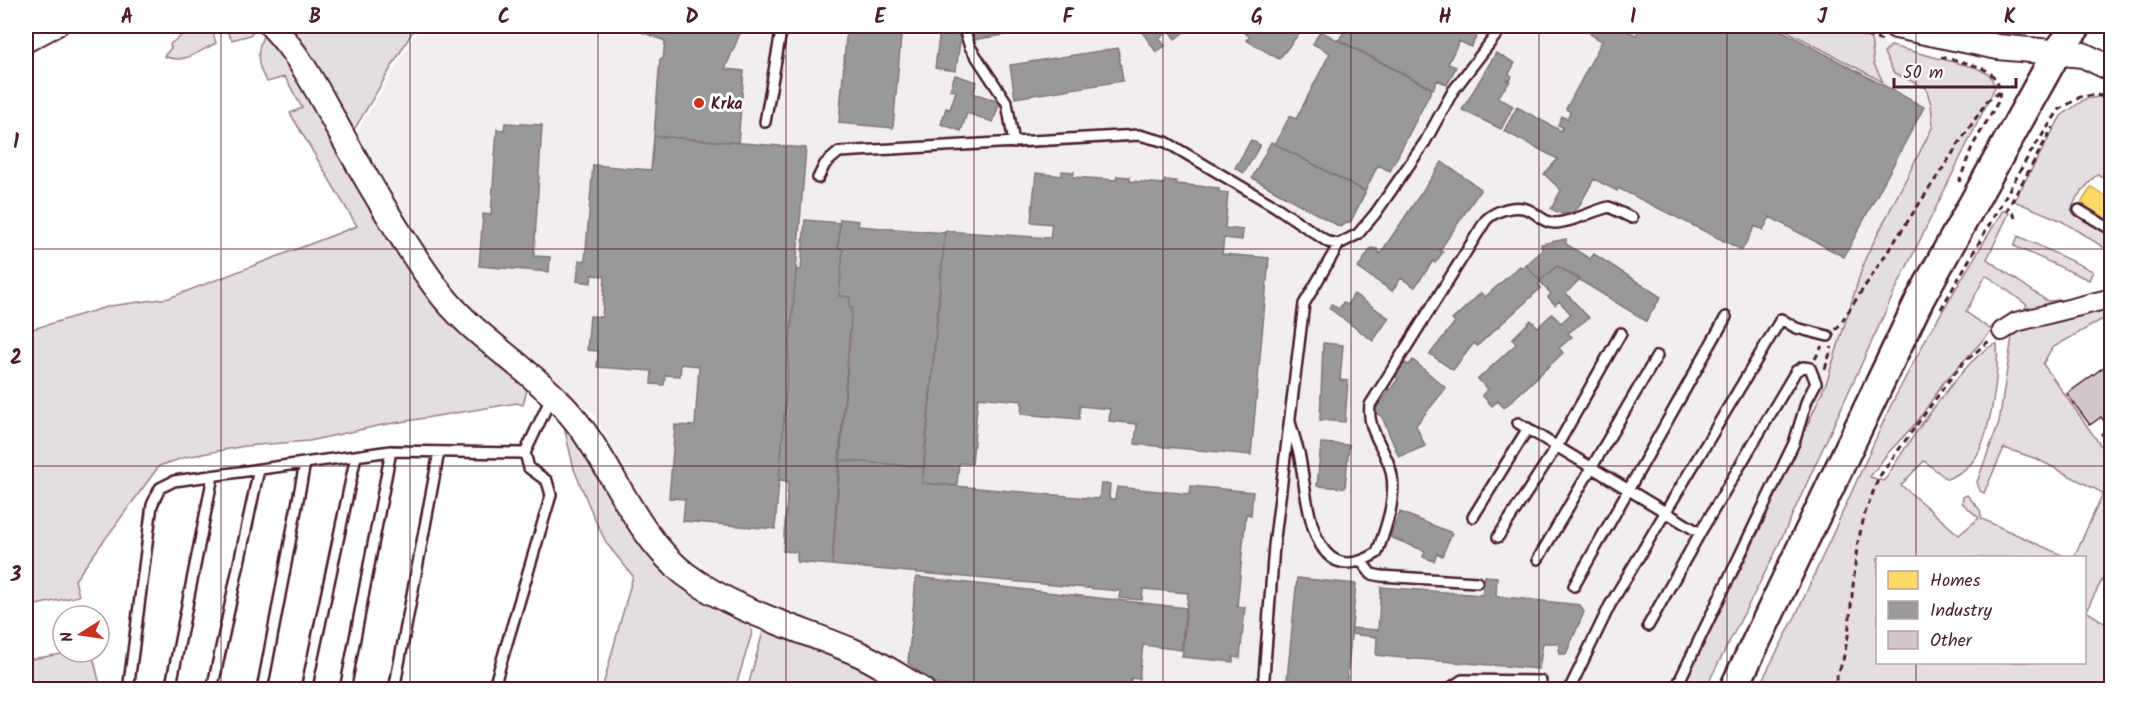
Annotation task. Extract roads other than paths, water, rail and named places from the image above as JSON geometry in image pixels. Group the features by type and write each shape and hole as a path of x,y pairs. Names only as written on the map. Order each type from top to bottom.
{"main road":[{"path":"1733,690 1920,299 2057,52 2077,26"}],"street":[{"path":"26,43 58,26"},
{"path":"272,26 284,38 324,101 389,219 436,288 488,342 552,396 588,437 626,502 651,537 684,573 720,596 858,654 922,690"},
{"path":"1896,26 1998,47 2083,55 2112,69"},
{"path":"2002,331 2016,322 2112,298"}],"lane":[{"path":"765,122 782,26"},
{"path":"963,26 970,48 1007,104 1014,143"},
{"path":"1263,690 1274,546 1304,304 1339,244 1358,234 1375,214 1425,142 1453,91 1503,26"},
{"path":"818,178 825,164 839,152 1139,135 1166,142 1276,207 1328,242 1339,244"},
{"path":"1290,422 1299,454 1304,498 1316,540 1336,559 1347,564 1362,562 1377,552 1391,507 1393,490 1389,464 1368,417 1370,405 1486,220 1495,212 1528,209 1554,223 1609,207 1632,218"},
{"path":"2079,210 2112,230"},
{"path":"1574,586 1726,317"},
{"path":"1569,690 1610,605 1781,319 1796,327 1828,336"},
{"path":"1498,537 1557,446 1621,333"},
{"path":"1538,559 1657,356"},
{"path":"1648,626 1796,371 1803,367 1810,368 1816,383 1807,400 1794,443 1675,690"},
{"path":"494,690 551,495 547,481 529,468 525,453 552,396"},
{"path":"1518,423 1700,533"},
{"path":"1473,517 1528,428"},
{"path":"129,683 152,505 160,488 174,481 391,451 525,453"},
{"path":"345,690 391,451"},
{"path":"394,690 439,452"},
{"path":"306,690 356,456"},
{"path":"262,690 304,463"},
{"path":"212,690 259,469"},
{"path":"170,690 213,476"},
{"path":"1362,562 1371,574 1381,576 1477,582"},
{"path":"1447,690 1462,680 1541,681"}],"place":[{"name":"Krka","path":"699,103"}]}
